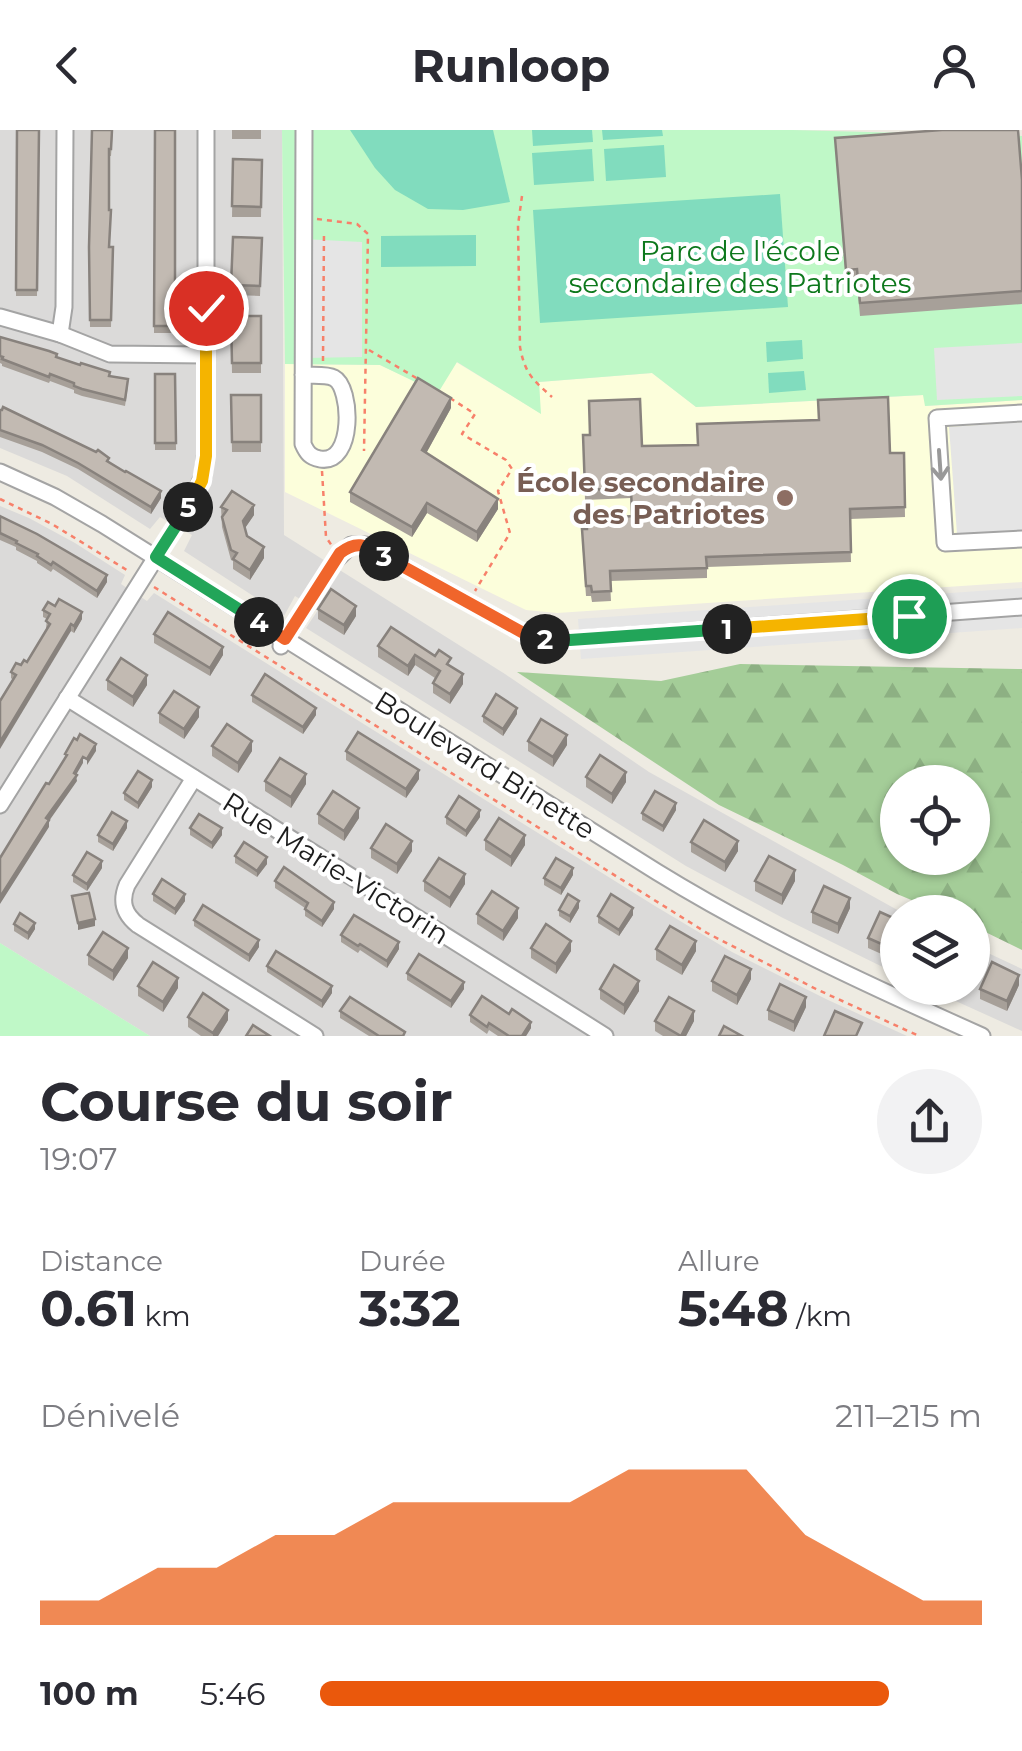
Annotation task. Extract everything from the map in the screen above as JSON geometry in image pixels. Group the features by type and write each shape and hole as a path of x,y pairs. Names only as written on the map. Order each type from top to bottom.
{"street":[{"path":"60,334 64,307 64,130"},
{"path":"0,805 195,495 204,471 206,130"},
{"path":"303,375 330,376 342,384 346,393 345,440 338,455 330,459 322,460 306,452 303,444 303,375 304,130"},
{"path":"0,317 60,334 110,354 206,355"},
{"path":"1022,412 937,418 945,543 1022,539"},
{"name":"Boulevard Binette","path":"0,472 55,497 283,642 732,917 842,973 982,1036"},
{"name":"Boulevard Binette","path":"0,481 153,561"},
{"path":"283,642 340,553 351,545 366,545 527,635 548,640 1022,607"},
{"name":"Boulevard Binette","path":"283,642 718,919 810,967 961,1036"},
{"name":"Rue Marie-Victorin","path":"67,698 605,1036"},
{"path":"194,778 127,885 123,898 126,913 316,1036"}],"path":[{"path":"522,196 518,224 520,347 532,379 552,398"},
{"path":"312,212 320,221 358,224 368,234 364,451"},
{"path":"323,368 324,230"},
{"path":"367,349 423,382"},
{"path":"441,392 475,414 462,434 506,460 512,469 498,491 510,533 468,602"},
{"path":"354,393 366,393"},
{"path":"352,444 373,457"},
{"path":"322,460 326,537 340,553"},
{"path":"0,499 52,524 128,570"},
{"name":"Boulevard Binette","path":"147,593 155,588 722,942 919,1036"}],"shaded area":[{"path":"0,130 282,130 284,535 505,674 649,772 880,900 880,966 686,866 306,628 318,610 295,596 284,616 184,551 192,535 160,517 150,529 67,476 0,448"},
{"path":"303,239 362,242 362,357 303,358"},
{"path":"1022,343 1022,396 937,400 934,348"},
{"name":"École secondaire des Patriotes","path":"456,362 540,413 539,382 652,373 696,407 924,395 926,406 1022,400 1022,582 557,613 526,610 285,492 285,364 380,365 438,392"},
{"path":"1022,422 1022,530 957,534 949,427"},
{"path":"0,506 75,543 125,575 121,584 147,601 154,593 732,952 907,1036 150,1036 0,943"},
{"path":"1022,588 1022,628 581,659 578,619"},
{"path":"990,954 1022,969 1022,1031 965,1005 990,1005"}],"green space":[{"name":"Parc de l'école secondaire des Patriotes","path":"282,130 793,130 1022,136 1022,400 925,406 923,395 696,407 652,373 539,382 541,414 457,362 438,393 380,365 285,364"},
{"path":"350,130 493,130 510,202 463,210 428,209 395,190"},
{"path":"532,130 592,130 593,142 533,146"},
{"path":"602,130 662,130 663,136 603,140"},
{"path":"664,145 666,177 606,181 604,149"},
{"path":"592,149 594,181 534,185 532,153"},
{"path":"780,194 788,307 540,323 533,210"},
{"path":"476,235 476,266 381,267 381,236"},
{"path":"802,340 803,359 767,362 766,342"},
{"path":"804,371 806,390 769,393 768,373"},
{"path":"740,664 1022,669 1022,950 990,934 990,895 897,894 719,805 517,672 661,681"},
{"path":"0,943 150,1036 0,1036"}],"building":[{"path":"17,130 39,130 37,290 16,290"},
{"path":"92,130 112,130 111,320 90,320"},
{"path":"155,130 175,130 175,326 154,326"},
{"path":"942,130 1018,130 1022,291 860,303 857,269 846,270 835,138"},
{"path":"233,159 262,160 261,207 232,206"},
{"path":"233,237 262,238 260,286 231,285"},
{"path":"231,316 261,316 261,363 232,363"},
{"path":"0,337 110,372 109,376 128,379 125,400 82,389 2,359"},
{"path":"155,374 175,374 176,443 155,443"},
{"path":"418,378 451,398 422,450 498,499 477,532 427,503 412,527 350,492"},
{"path":"231,395 261,395 261,442 232,442"},
{"path":"888,397 890,453 904,453 905,507 850,509 851,552 706,557 707,568 610,571 611,591 592,592 591,586 586,586 582,529 587,529 587,523 632,516 631,488 585,490 583,435 590,435 589,401 640,399 642,446 698,445 697,424 819,420 818,400"},
{"path":"3,407 98,450 109,458 107,461 161,491 151,507 78,463 0,430"},
{"path":"232,491 254,505 243,521 247,536 264,547 250,570 233,559 237,553 231,550 222,517 227,510 221,507"},
{"path":"0,516 107,575 97,591 0,533"},
{"path":"331,589 356,606 344,625 318,609"},
{"path":"59,599 82,612 0,742 0,701 16,675 11,672 16,663 27,662 50,624 46,621 50,614 43,610 48,602 55,606"},
{"path":"168,612 223,647 210,668 154,634"},
{"path":"391,627 435,656 439,650 451,658 447,664 463,674 450,694 433,683 440,671 415,655 408,666 378,646"},
{"path":"121,658 147,675 133,697 107,680"},
{"path":"265,674 316,708 303,727 252,695"},
{"path":"174,691 199,707 184,729 159,713"},
{"path":"496,694 517,708 503,729 483,716"},
{"path":"541,719 567,735 553,757 528,741"},
{"path":"227,724 252,741 238,763 212,746"},
{"path":"358,732 419,770 406,789 346,751"},
{"path":"80,734 96,744 87,759 83,757 74,773 77,775 46,818 49,820 0,897 0,858"},
{"path":"600,755 626,772 612,794 586,777"},
{"path":"280,758 306,774 291,797 265,781"},
{"path":"138,771 152,780 138,803 124,793"},
{"path":"333,791 359,808 344,831 318,814"},
{"path":"655,791 676,803 663,826 642,813"},
{"path":"459,796 480,810 466,831 446,817"},
{"path":"112,812 127,821 113,844 98,835"},
{"path":"199,814 222,828 212,843 190,828"},
{"path":"499,818 525,835 511,857 485,840"},
{"path":"704,820 738,841 725,862 691,842"},
{"path":"386,824 412,841 397,864 371,848"},
{"path":"244,842 267,857 257,871 235,856"},
{"path":"87,852 102,861 87,884 73,875"},
{"path":"769,856 795,870 782,895 755,881"},
{"path":"439,858 465,874 450,898 424,881"},
{"path":"556,858 573,868 561,888 544,878"},
{"path":"284,867 334,902 322,921 305,909 308,903 275,881"},
{"path":"162,879 185,894 175,909 153,894"},
{"path":"824,886 850,898 838,924 812,912"},
{"path":"492,891 518,908 503,931 477,914"},
{"path":"89,893 95,919 78,923 72,896"},
{"path":"568,894 579,901 570,916 559,910"},
{"path":"611,894 633,908 619,930 598,916"},
{"path":"203,905 259,940 249,955 194,920"},
{"path":"880,912 880,943 868,938"},
{"path":"20,913 35,923 28,933 14,924"},
{"path":"354,915 399,942 387,961 341,935"},
{"path":"546,924 571,941 556,964 531,948"},
{"path":"670,926 696,941 682,965 656,949"},
{"path":"103,932 128,948 113,971 88,955"},
{"path":"276,951 332,986 322,1001 267,966"},
{"path":"419,954 464,982 451,1001 407,973"},
{"path":"725,956 751,969 737,995 712,981"},
{"path":"153,962 178,978 163,1002 138,986"},
{"path":"992,962 1019,975 1007,1001 990,993"},
{"path":"614,965 639,981 624,1005 600,989"},
{"path":"780,984 806,997 794,1022 768,1010"},
{"path":"203,993 228,1010 213,1033 188,1017"},
{"path":"482,996 509,1014 512,1009 531,1022 522,1036 509,1036 470,1015"},
{"path":"350,997 405,1032 403,1036 379,1036 340,1011"},
{"path":"669,997 694,1011 681,1036 655,1021"},
{"path":"835,1011 862,1023 856,1036 824,1036"},
{"path":"253,1025 270,1036 246,1036"},
{"path":"724,1026 742,1036 719,1036"}],"place":[{"name":"École secondaire des Patriotes","path":"785,498"}],"route":[{"path":"206,308 206,451 202,481 156,557 285,639 340,553 351,545 366,545 527,635 548,640 909,616"}]}
